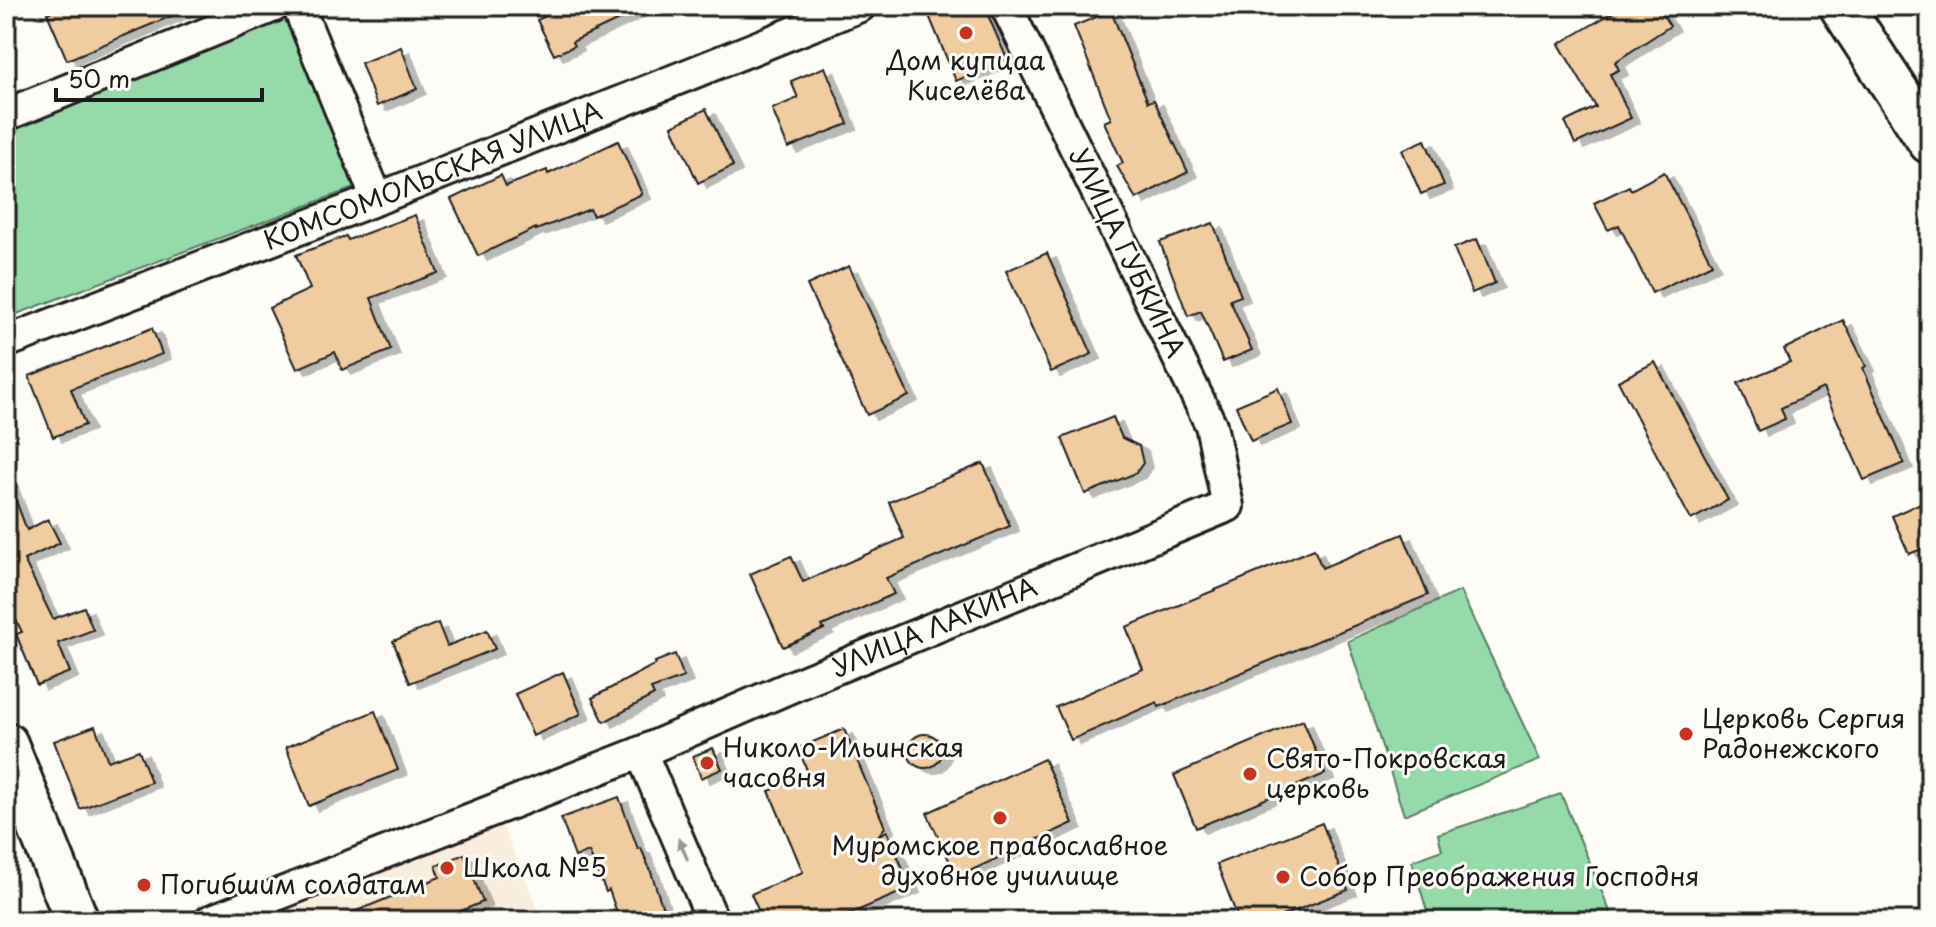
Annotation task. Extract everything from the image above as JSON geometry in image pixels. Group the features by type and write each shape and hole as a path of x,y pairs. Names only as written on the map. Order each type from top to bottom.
{"street":[{"path":"6,115 274,6"},
{"path":"298,6 377,199"},
{"name":"КОМСОМОЛЬСКАЯ УЛИЦА","path":"6,342 377,199 860,6"},
{"name":"УЛИЦА ГУБКИНА","path":"1006,6 1211,425 1228,506"},
{"path":"1841,6 1930,142"},
{"name":"УЛИЦА ЛАКИНА","path":"210,921 641,752 1228,506"},
{"path":"6,744 77,921"},
{"path":"641,752 713,921"}],"shaded area":[{"name":"Школа №5","path":"498,815 543,921 248,921"}],"green space":[{"path":"293,11 359,186 6,318 6,128"},
{"path":"1460,591 1540,760 1404,815 1348,641"},
{"path":"1561,794 1614,921 1430,921 1412,861 1442,850 1438,834"}],"building":[{"path":"64,6 195,6 67,60 47,13"},
{"path":"567,6 648,6 572,42 574,46 554,55 537,20"},
{"name":"Дом купцаа Киселёва","path":"925,6 984,6 1007,59 956,81"},
{"path":"1624,6 1657,6 1670,26 1615,62 1619,70 1610,74 1631,118 1575,144 1565,122 1596,107 1559,44"},
{"path":"1111,11 1148,102 1154,100 1188,172 1136,199 1117,166 1123,163 1104,122 1111,119 1074,26"},
{"path":"401,47 417,89 377,106 361,63"},
{"path":"825,67 848,124 788,148 772,109 798,98 791,81"},
{"path":"706,109 733,166 698,183 672,126"},
{"path":"1425,140 1444,185 1421,194 1402,150"},
{"path":"618,141 642,194 593,216 590,209 536,228 478,256 451,199 501,175 506,186 547,170 548,174"},
{"path":"1664,172 1712,264 1652,293 1619,225 1608,230 1594,203 1629,186 1631,190"},
{"path":"415,215 438,273 371,298 391,350 342,370 335,352 297,369 269,308 310,289 296,255"},
{"path":"1213,223 1241,296 1230,300 1252,350 1223,362 1201,311 1188,316 1160,242"},
{"path":"1477,239 1495,283 1472,293 1454,248"},
{"path":"1047,253 1092,354 1051,372 1006,271"},
{"path":"849,266 909,396 867,415 807,285"},
{"path":"1843,320 1866,366 1863,368 1904,463 1864,480 1823,388 1781,408 1785,419 1758,431 1738,383 1790,362 1784,349"},
{"path":"152,328 162,354 71,389 85,425 53,437 29,376"},
{"path":"1655,362 1728,500 1691,520 1618,381"},
{"path":"1278,388 1292,424 1251,441 1236,406"},
{"path":"1113,417 1122,438 1139,446 1143,463 1136,473 1085,494 1062,438"},
{"path":"983,463 1010,526 886,578 894,594 783,647 750,574 791,556 803,582 904,538 889,502"},
{"path":"6,480 27,530 48,519 60,543 24,560 53,619 84,607 93,630 58,643 70,672 37,685 16,634 22,632 6,600"},
{"path":"1925,501 1930,513 1930,546 1909,554 1892,516"},
{"path":"1403,534 1428,595 1159,707 1157,702 1071,740 1056,707 1143,669 1126,627 1314,549 1322,568"},
{"path":"438,623 447,646 487,630 495,649 410,683 393,641"},
{"path":"675,654 684,677 651,689 654,695 604,722 592,698"},
{"path":"563,672 581,714 533,736 515,694"},
{"path":"375,711 398,770 309,806 286,747"},
{"name":"Свято-Покровская церковь","path":"1303,720 1325,774 1196,828 1174,775"},
{"path":"95,726 108,761 139,750 151,782 80,809 54,741"},
{"path":"844,729 885,827 878,836 887,831 911,888 833,921 763,921 751,894 803,872 769,791 809,775 798,748"},
{"path":"925,734 937,739 942,751 937,763 925,768 913,763 908,751 913,739"},
{"name":"Николо-Ильинская часовня","path":"713,748 722,769 701,778 693,756"},
{"name":"Муромское православное духовное училище","path":"1044,759 1073,823 957,877 927,813"},
{"path":"619,797 638,849 641,848 651,872 667,921 620,921 609,890 606,892 589,852 575,857 561,818"},
{"name":"Собор Преображения Господня","path":"1322,823 1348,890 1269,921 1239,921 1217,864"},
{"path":"464,854 483,902 436,921 332,921 440,877 436,866"}],"place":[{"name":"Дом купцаа Киселёва","path":"966,33"},
{"name":"Церковь Сергия Радонежского","path":"1686,734"},
{"name":"Николо-Ильинская часовня","path":"707,763"},
{"name":"Свято-Покровская церковь","path":"1250,774"},
{"name":"Муромское православное духовное училище","path":"1000,818"},
{"name":"Школа №5","path":"447,868"},
{"name":"Собор Преображения Господня","path":"1283,877"},
{"name":"Погибшим солдатам","path":"144,885"}]}
